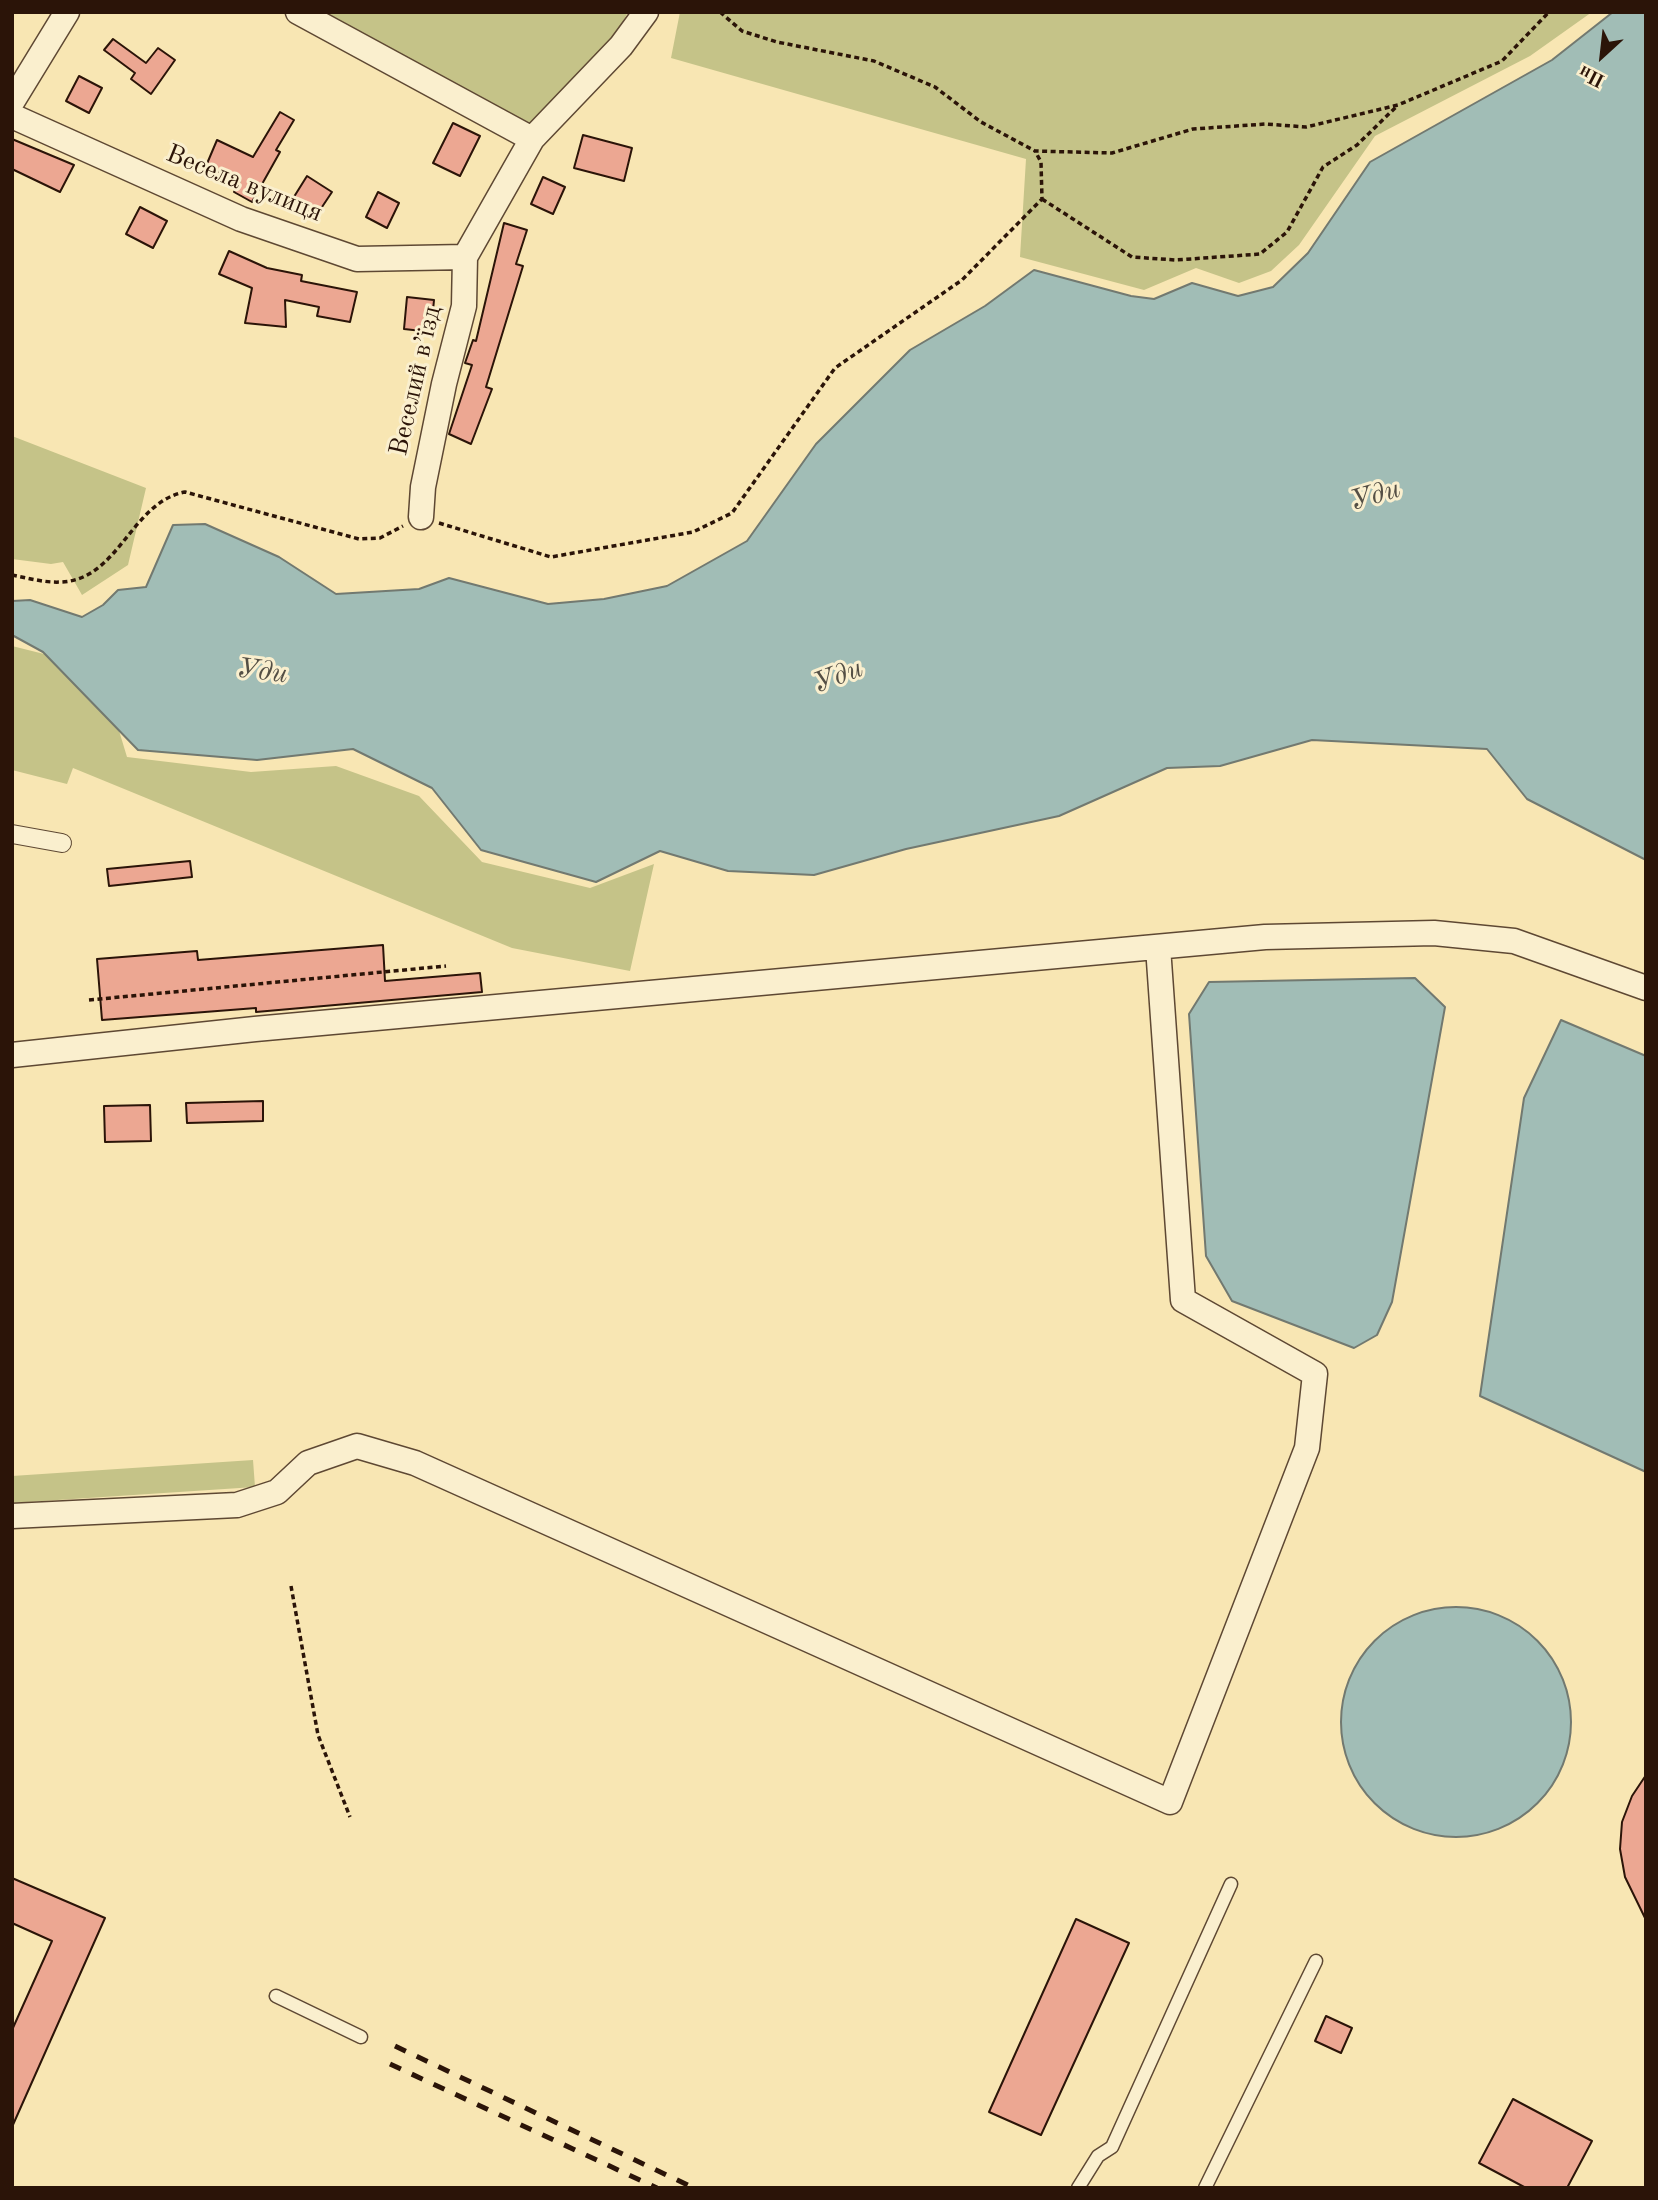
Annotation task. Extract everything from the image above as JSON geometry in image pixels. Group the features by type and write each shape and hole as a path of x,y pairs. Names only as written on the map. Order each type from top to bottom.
{"street":[{"path":"12,102 67,12"},
{"path":"298,12 531,139"},
{"path":"465,257 531,139 621,46 646,12"},
{"name":"Весела вулиця","path":"12,116 242,219 357,260 465,257"},
{"name":"Веселий в’їзд","path":"421,517 423,487 444,384 464,306 465,257"},
{"path":"12,834 62,843"},
{"path":"12,1055 269,1028 1265,937 1434,933 1514,941 1646,988"},
{"path":"12,1516 237,1505 276,1492 308,1463 357,1446 415,1463 1170,1802 1307,1448 1315,1374 1183,1300 1158,947"}],"lane":[{"path":"1078,2188 1098,2156 1112,2147 1231,1884"},
{"path":"1205,2188 1316,1961"},
{"path":"275,1996 361,2037"}],"path":[{"path":"720,12 742,31 778,43 874,61 935,87 981,122 1035,151 1112,153 1193,129 1266,124 1306,127 1398,105 1502,61 1549,12"},
{"path":"1042,199 1132,257 1176,260 1260,254 1287,232 1323,167 1357,145 1398,105"},
{"path":"12,575 62,582 82,578 98,569 158,502 185,492 359,539 380,538 421,517 551,556 693,532 732,513 835,368 962,280 1042,199 1041,162 1035,151"},
{"path":"89,1000 446,966"},
{"path":"290,1586 318,1735 350,1817"}],"shaded area":[{"path":"314,12 628,12 612,42 526,127"},
{"path":"680,12 1592,12 1530,56 1375,136 1299,245 1271,271 1239,283 1196,268 1144,290 1020,257 1026,159 671,58"},
{"path":"12,436 146,488 128,565 82,595 63,562 51,564 12,559"},
{"path":"12,646 100,668 127,757 251,772 336,766 419,796 482,862 590,888 654,864 630,971 512,948 73,768 67,784 12,770"},
{"path":"253,1460 255,1487 12,1503 12,1476"}],"water":[{"name":"Уди","path":"1613,12 1646,12 1646,860 1527,799 1487,749 1312,740 1220,766 1167,768 1059,816 906,849 814,875 728,871 660,851 596,882 481,850 432,788 353,749 257,760 138,750 43,652 12,635 12,601 30,600 82,617 103,605 118,590 146,587 173,525 205,524 279,557 336,594 419,589 449,578 548,604 604,599 667,586 747,541 816,444 910,350 985,306 1034,270 1131,296 1154,299 1192,283 1238,296 1273,287 1308,253 1370,162 1552,60"},
{"path":"1415,978 1445,1007 1392,1302 1377,1335 1354,1348 1232,1301 1206,1256 1189,1014 1209,982"},
{"path":"1561,1020 1646,1056 1646,1472 1480,1396 1524,1098"},
{"path":"1456,1607 1478,1609 1500,1616 1529,1633 1545,1649 1566,1689 1571,1722 1569,1744 1562,1766 1545,1795 1529,1811 1489,1832 1456,1837 1434,1835 1412,1828 1383,1811 1367,1795 1346,1755 1341,1722 1343,1700 1350,1678 1367,1649 1383,1633 1423,1612"}],"building":[{"path":"113,39 146,63 158,48 175,60 151,94 131,79 135,73 104,50"},
{"path":"79,76 102,88 89,113 66,101"},
{"path":"280,112 294,120 276,150 280,152 252,202 234,192 240,181 206,166 217,140 253,157"},
{"path":"453,123 480,136 460,176 433,163"},
{"path":"583,135 632,148 624,181 574,168"},
{"path":"12,139 74,165 60,192 12,169"},
{"path":"307,176 332,192 316,216 292,200"},
{"path":"543,177 565,187 553,214 531,204"},
{"path":"378,192 399,203 387,228 366,217"},
{"path":"140,207 167,221 153,248 126,234"},
{"path":"504,223 527,230 516,264 523,266 486,387 492,389 471,444 449,434 472,365 465,363 473,340 476,341"},
{"path":"229,251 267,268 302,275 301,281 357,292 350,322 317,316 319,307 285,300 286,327 245,323 252,288 219,274"},
{"path":"407,297 434,300 431,332 404,329"},
{"path":"190,861 192,877 109,886 107,869"},
{"path":"383,945 385,981 480,973 482,992 256,1012 256,1008 102,1020 97,959 197,951 198,960"},
{"path":"263,1101 263,1121 187,1123 186,1103"},
{"path":"150,1105 151,1141 105,1142 104,1106"},
{"path":"1646,1775 1646,1920 1625,1877 1620,1849 1622,1822 1632,1796"},
{"path":"12,1878 105,1918 12,2127 12,2030 52,1941 12,1923"},
{"path":"1076,1919 1129,1943 1041,2135 989,2112"},
{"path":"1326,2016 1352,2028 1341,2053 1315,2041"},
{"path":"1513,2099 1592,2141 1567,2188 1526,2188 1479,2163"}],"railway":[{"path":"395,2046 694,2188"},
{"path":"390,2064 657,2188"}]}
